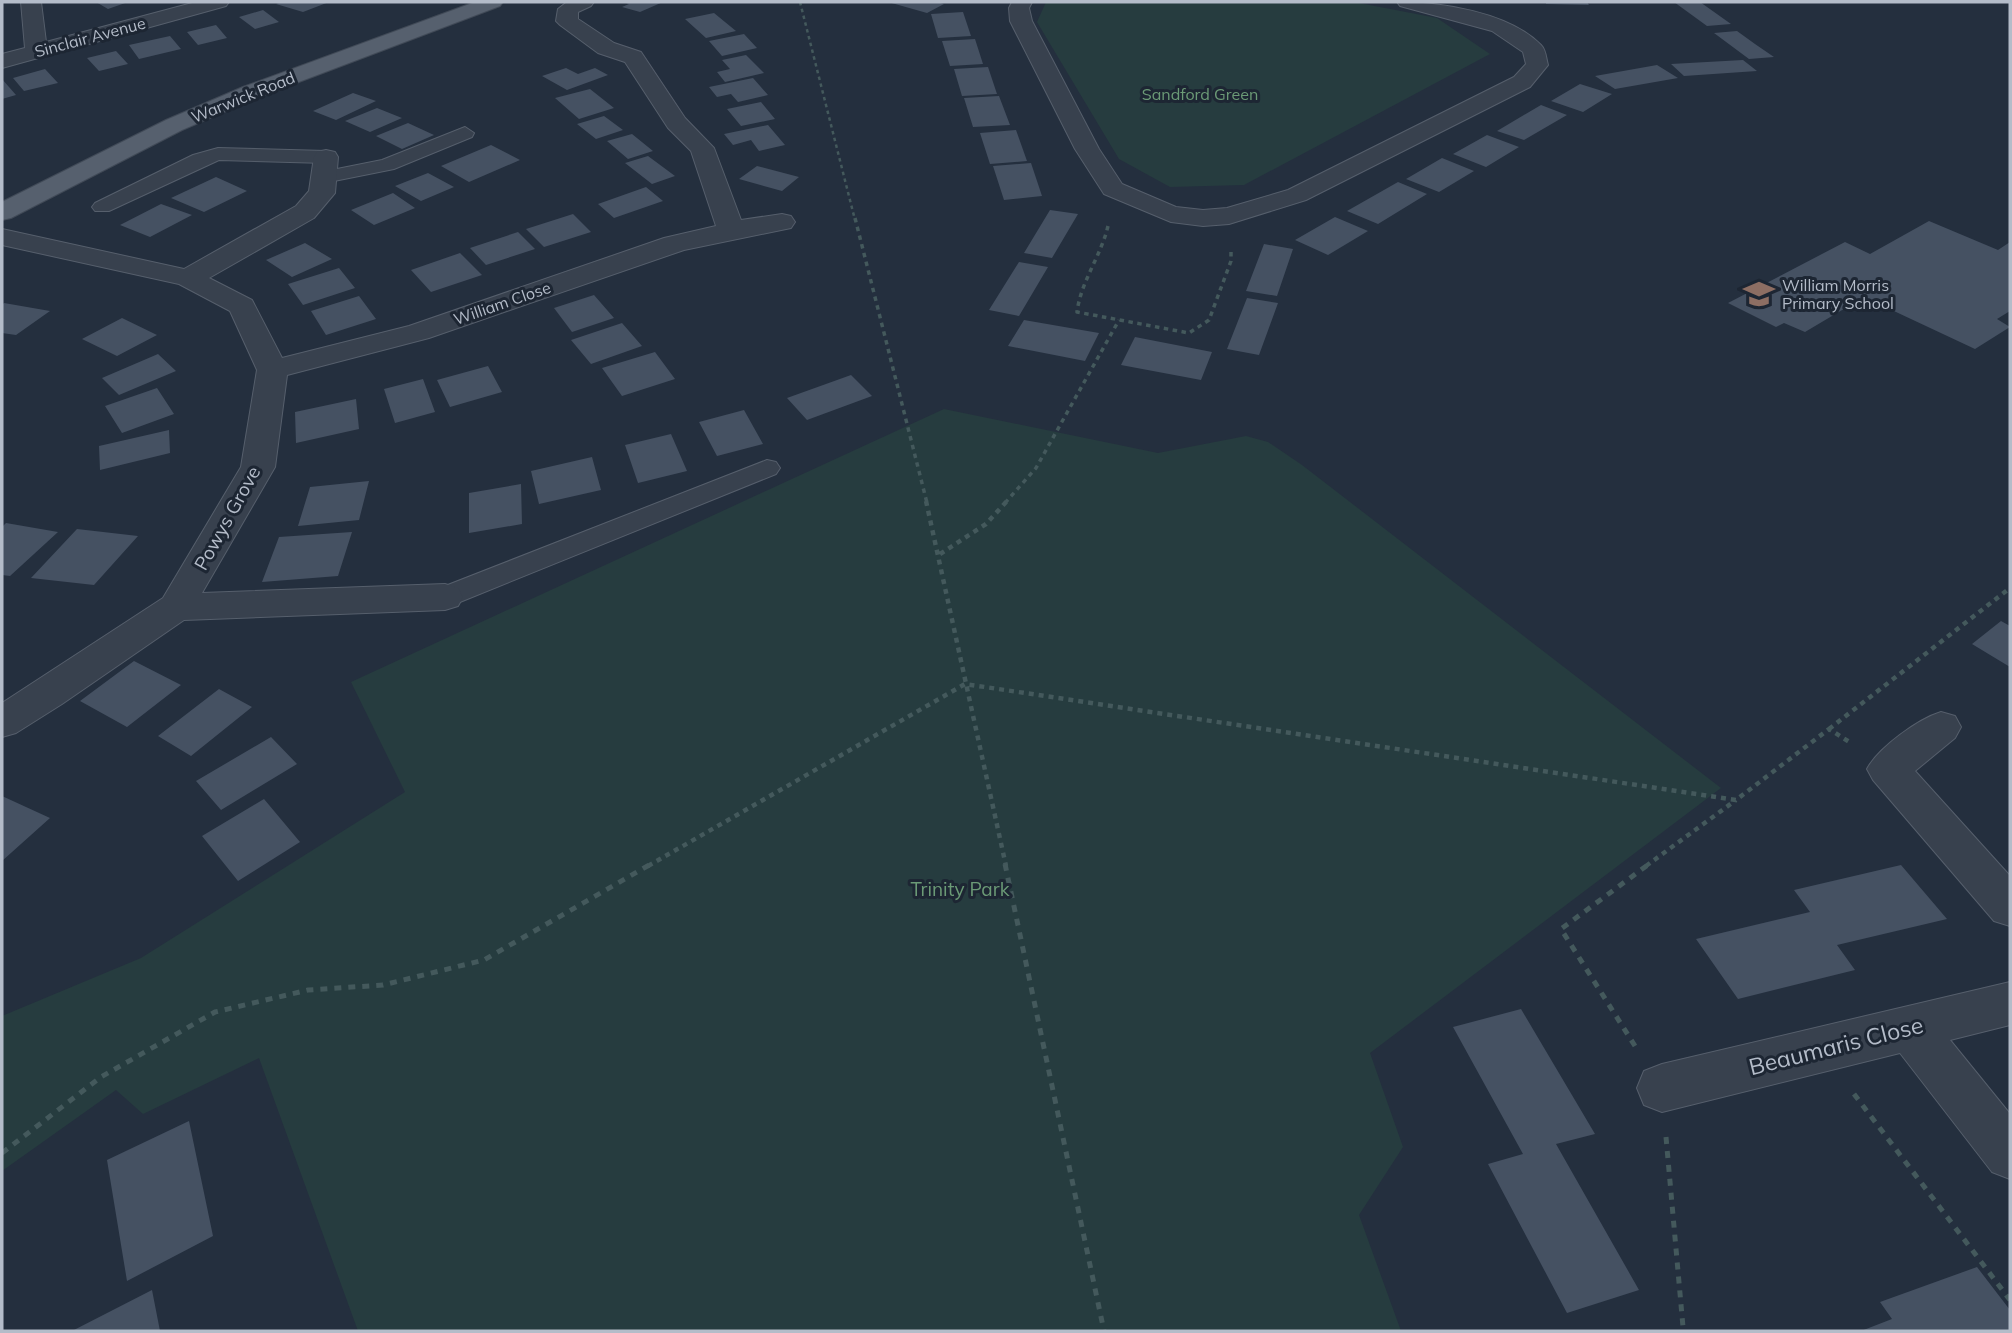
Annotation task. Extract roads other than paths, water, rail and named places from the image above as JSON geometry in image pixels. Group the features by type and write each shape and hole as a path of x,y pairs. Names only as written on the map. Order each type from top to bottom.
{"main road":[{"name":"Warwick Road","path":"2,212 187,120 251,92 493,2"}],"street":[{"path":"31,2 36,52"},
{"name":"Sinclair Avenue","path":"2,61 219,2"},
{"path":"584,2 568,9 567,21 606,48 633,57 659,48"},
{"path":"1022,2 1020,21 1087,149 1113,189 1171,214 1203,218 1229,216 1297,195 1521,82 1536,65 1533,49 1500,26 1407,2"},
{"path":"633,57 676,123 702,148 731,230"},
{"path":"188,278 305,212 322,193 325,167"},
{"name":"William Close","path":"272,370 419,332 674,244 731,230 782,222"},
{"path":"2,237 188,278 242,306 272,370"},
{"name":"Powys Grove","path":"2,722 176,607 258,467 272,370"},
{"path":"176,607 445,597"},
{"path":"1941,727 1888,769 2010,907"},
{"name":"Beaumaris Close","path":"1662,1088 2010,1004"},
{"path":"1910,1028 2010,1154"}],"lane":[{"path":"102,207 200,159 218,154 325,167 387,165 465,133"},
{"path":"445,597 767,468"}],"place":[{"name":"William Morris Primary School","path":"1759,294"}],"park label":[{"name":"Sandford Green","path":"1200,94"},
{"name":"Trinity Park","path":"960,889"}]}
